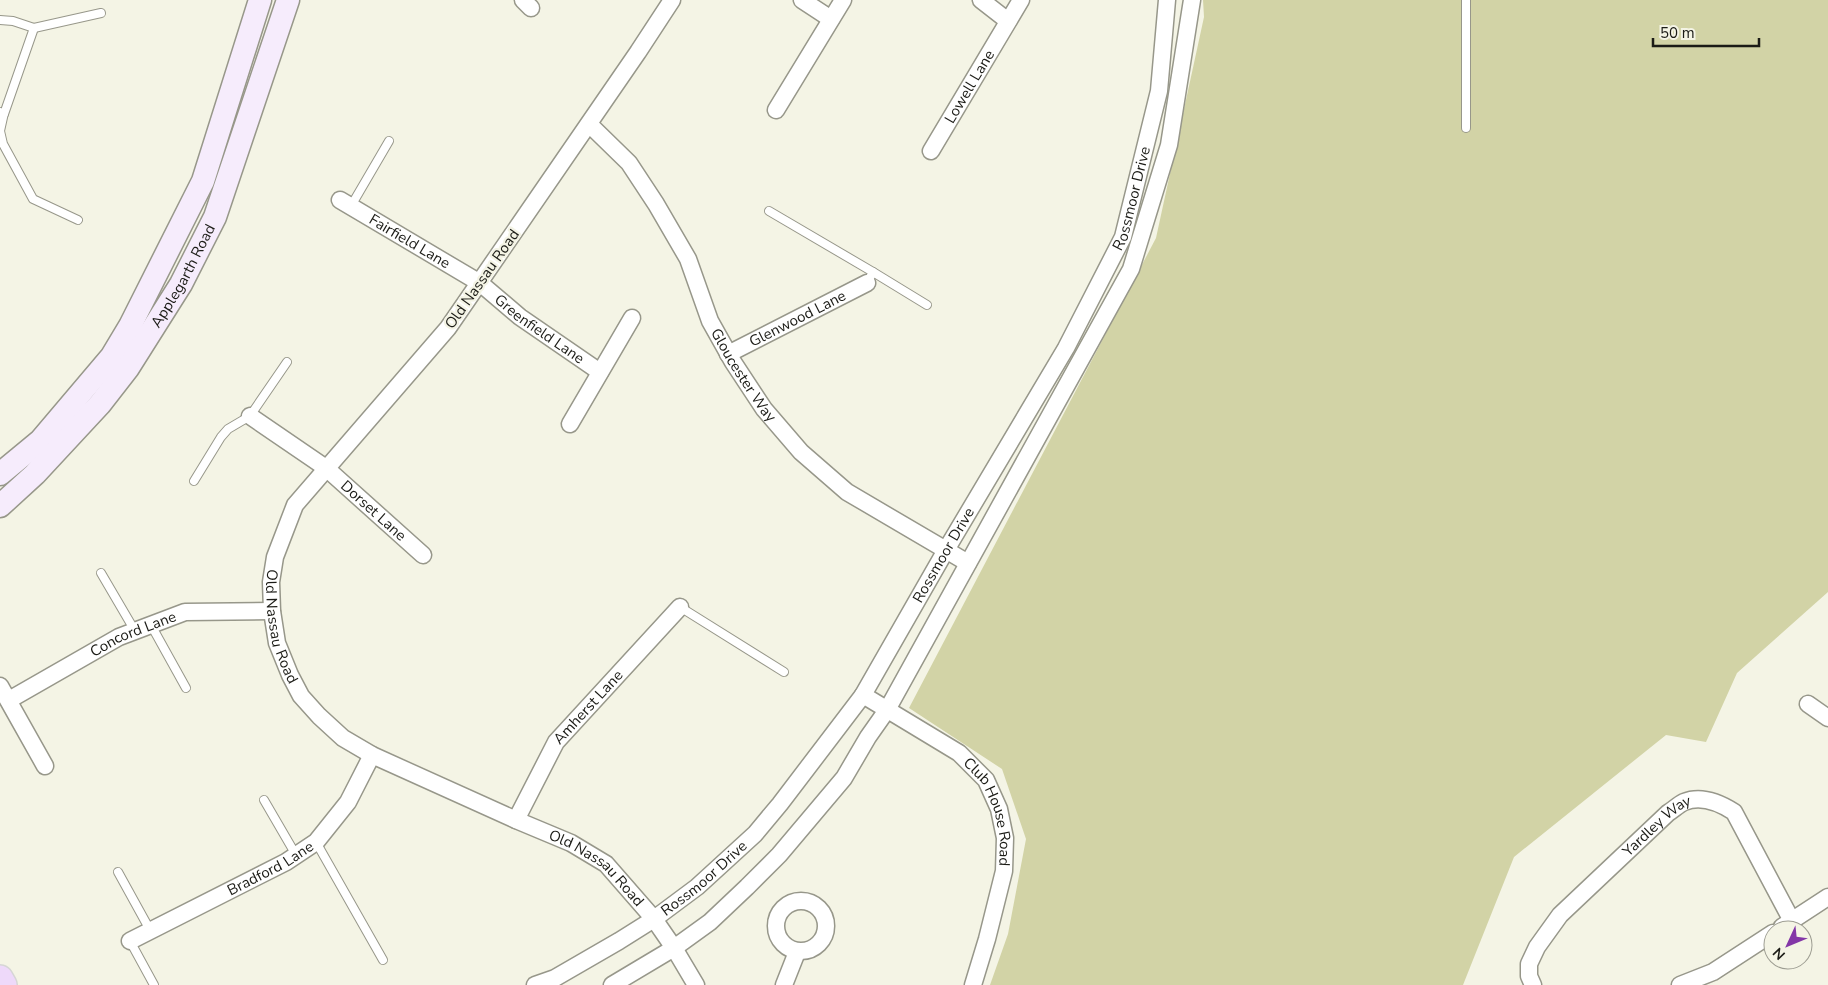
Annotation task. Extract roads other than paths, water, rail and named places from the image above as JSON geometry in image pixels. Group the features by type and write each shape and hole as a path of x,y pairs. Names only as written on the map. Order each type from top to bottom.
{"main road":[{"name":"Applegarth Road","path":"0,474 40,441 112,356 130,326 203,181 260,0"},
{"name":"Applegarth Road","path":"0,506 36,474 100,404 128,368 181,284 215,217 288,0"},
{"path":"0,978 4,985"}],"street":[{"name":"Old Nassau Road","path":"672,0 480,283 442,335 295,505 275,557 271,582 272,611 277,643 301,696 319,716 343,738 372,755 516,820 571,842 606,864 654,920 674,948 696,985"},
{"path":"802,0 832,19"},
{"path":"776,110 843,0"},
{"path":"980,0 1008,21"},
{"name":"Lowell Lane","path":"931,151 1021,0"},
{"name":"Rossmoor Drive","path":"535,985 557,981 654,920 697,887 755,834 863,695 946,550 1066,348 1123,237 1159,91 1167,0"},
{"name":"Rossmoor Drive","path":"612,985 674,948 710,922 779,855 844,778 868,737 887,710 1131,269 1169,146 1192,0"},
{"name":"Gloucester Way","path":"589,124 629,162 688,259 710,322 728,354 764,409 801,452 846,492 968,563"},
{"name":"Fairfield Lane","path":"345,203 480,283"},
{"name":"Glenwood Lane","path":"728,354 870,278"},
{"name":"Greenfield Lane","path":"480,283 520,317 600,372"},
{"name":"Greenfield Lane","path":"570,424 632,318"},
{"name":"Dorset Lane","path":"250,416 326,468 423,555"},
{"name":"Amherst Lane","path":"516,820 556,742 680,607"},
{"name":"Concord Lane","path":"9,700 119,636 185,612 272,611"},
{"path":"0,686 45,766"},
{"name":"Club House Road","path":"863,695 959,753 986,780 998,808 1005,838 1004,871 973,985"},
{"path":"1808,704 1828,718"},
{"name":"Bradford Lane","path":"130,941 286,862 316,842 348,802 372,755"},
{"name":"Yardley Way","path":"1533,985 1529,976 1529,964 1537,947 1560,915 1668,813 1685,802 1700,799 1720,803 1734,812 1782,920"},
{"path":"1794,920 1828,897"},
{"path":"1680,985 1713,972 1763,940"},
{"path":"784,985 797,952"}],"lane":[{"path":"1466,0 1466,128"},
{"path":"0,20 13,21 34,28 101,13"},
{"path":"34,28 2,113 0,131 3,144 34,199 78,220"},
{"path":"345,203 389,141"},
{"path":"769,211 870,278 927,305"},
{"path":"194,481 228,429 250,416 287,362"},
{"path":"101,573 135,631"},
{"path":"680,607 784,672"},
{"path":"151,625 186,688"},
{"path":"264,800 296,855"},
{"path":"316,842 383,960"},
{"path":"118,872 150,930"},
{"path":"130,941 154,985"}]}
